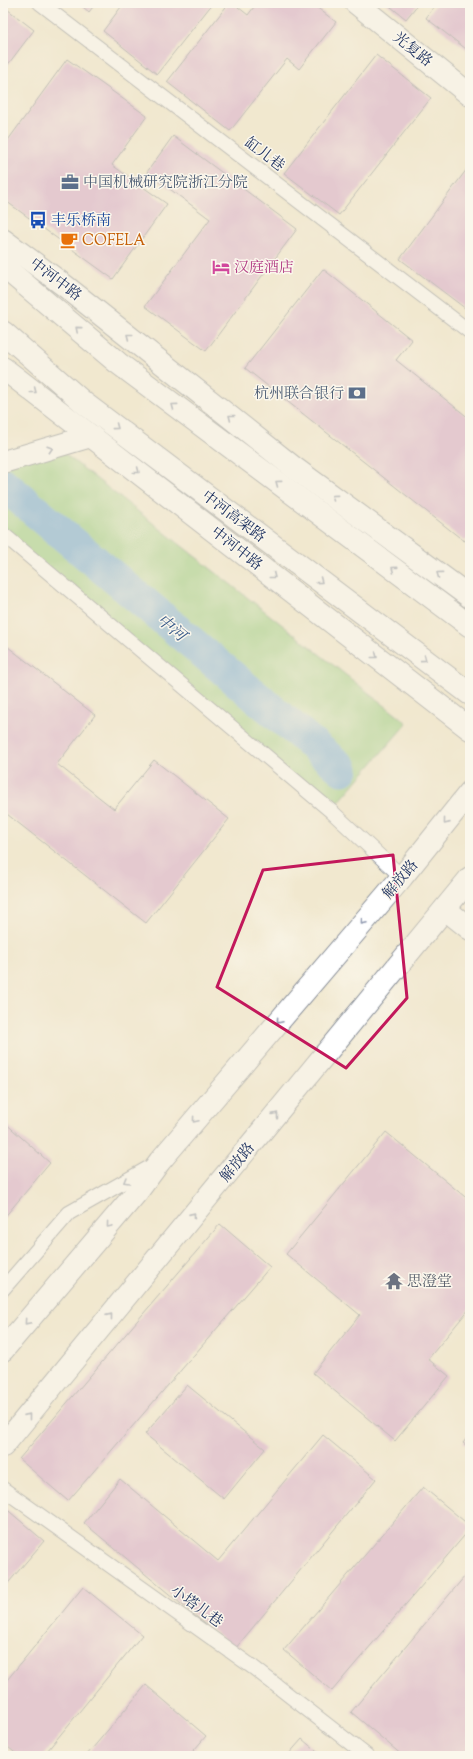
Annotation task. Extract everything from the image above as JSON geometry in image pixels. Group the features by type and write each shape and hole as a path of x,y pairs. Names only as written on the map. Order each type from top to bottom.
{"main road":[{"name":"光复路","path":"356,3 470,95"},
{"name":"中河中路","path":"3,240 65,286 293,467 470,597"},
{"path":"3,265 118,363 470,626"},
{"name":"中河高架路","path":"3,332 84,403 470,694"},
{"name":"中河中路","path":"3,368 470,729"},
{"path":"8,461 91,436"},
{"name":"解放路","path":"3,1350 132,1198 160,1161 402,877 470,792"},
{"name":"解放路","path":"3,1446 470,878"},
{"path":"445,909 470,929"}],"lane":[{"name":"缸儿巷","path":"40,3 470,332"},
{"path":"3,534 331,811 402,877"},
{"path":"3,1289 69,1213 160,1161"},
{"name":"小塔儿巷","path":"3,1488 254,1668 367,1756"}],"highlighted area":[{"path":"393,855 407,998 346,1068 217,987 263,870"}],"green space":[{"path":"56,447 407,723 331,811 3,534 3,463"}],"building":[{"path":"78,3 96,3 89,12"},
{"path":"124,3 213,3 157,74 103,31"},
{"path":"229,3 233,3 248,15 257,3 311,3 336,22 299,69 287,59 230,131 167,82"},
{"path":"386,3 419,3 406,19"},
{"path":"437,3 470,3 470,52 426,18"},
{"path":"3,6 34,30 3,71"},
{"path":"376,55 431,98 339,215 284,173"},
{"name":"中国机械研究院浙江分院","path":"67,59 147,116 112,165 167,204 113,279 3,199 3,147"},
{"name":"汉庭酒店","path":"173,136 297,229 206,351 145,306 210,219 147,172"},
{"path":"470,165 470,312 400,259"},
{"name":"杭州联合银行","path":"323,269 412,340 396,360 470,419 470,538 464,541 245,368"},
{"path":"3,643 95,715 57,764 114,809 154,760 229,819 146,923 3,811"},
{"path":"3,1121 50,1163 3,1219"},
{"name":"思澄堂","path":"386,1132 470,1201 470,1308 428,1359 449,1376 395,1441 313,1373 360,1315 286,1254"},
{"path":"220,1224 270,1267 68,1501 19,1459"},
{"path":"187,1385 265,1449 224,1499 145,1434"},
{"path":"470,1434 470,1448 463,1443"},
{"path":"323,1435 376,1479 235,1649 84,1523 120,1479 218,1561"},
{"path":"423,1487 470,1526 470,1529 332,1691 284,1650"},
{"path":"3,1506 44,1541 3,1589"},
{"path":"470,1570 470,1756 403,1756 351,1712"},
{"path":"83,1587 142,1635 43,1756 19,1756 3,1743 3,1685"},
{"path":"146,1685 206,1736 189,1756 86,1756"},
{"path":"302,1739 322,1756 287,1756"}],"waterway":[{"name":"中河","path":"3,484 342,769"}],"place":[{"name":"中国机械研究院浙江分院","path":"70,182"},
{"name":"丰乐桥南","path":"38,220"},
{"name":"COFELA","path":"69,240"},
{"name":"汉庭酒店","path":"221,267"},
{"name":"杭州联合银行","path":"357,393"},
{"name":"思澄堂","path":"394,1281"}]}
